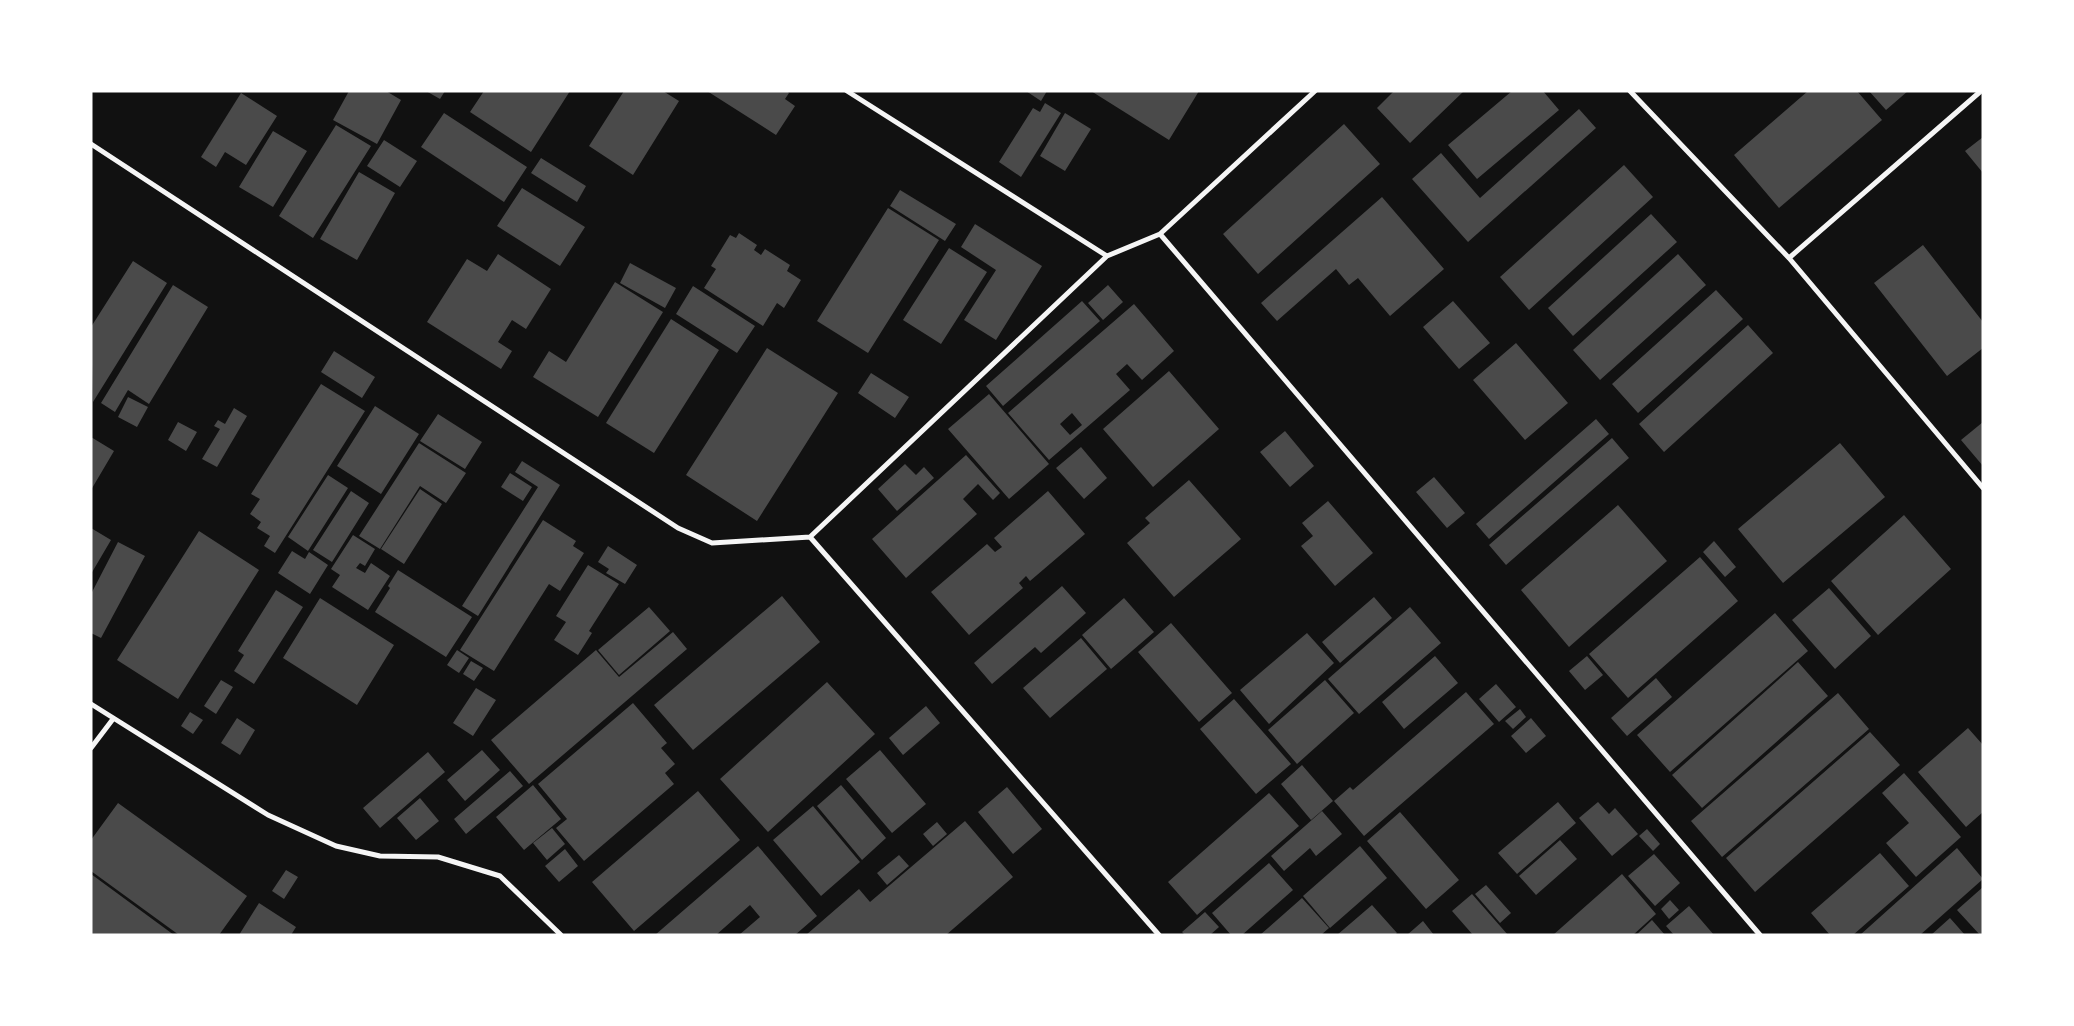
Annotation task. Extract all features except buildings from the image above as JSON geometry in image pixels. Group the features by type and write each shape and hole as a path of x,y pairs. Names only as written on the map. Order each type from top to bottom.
{"street":[{"path":"846,91 1106,256"},
{"path":"91,144 678,528 712,543 810,537 1106,256 1160,234 1316,91"},
{"path":"1630,91 1789,258 1983,488"},
{"path":"1789,258 1981,91"},
{"path":"1160,234 1760,935"},
{"path":"810,537 1159,935"},
{"path":"91,704 268,815 336,846 380,856 438,857 500,876 561,935"},
{"path":"91,748 113,719"}]}
